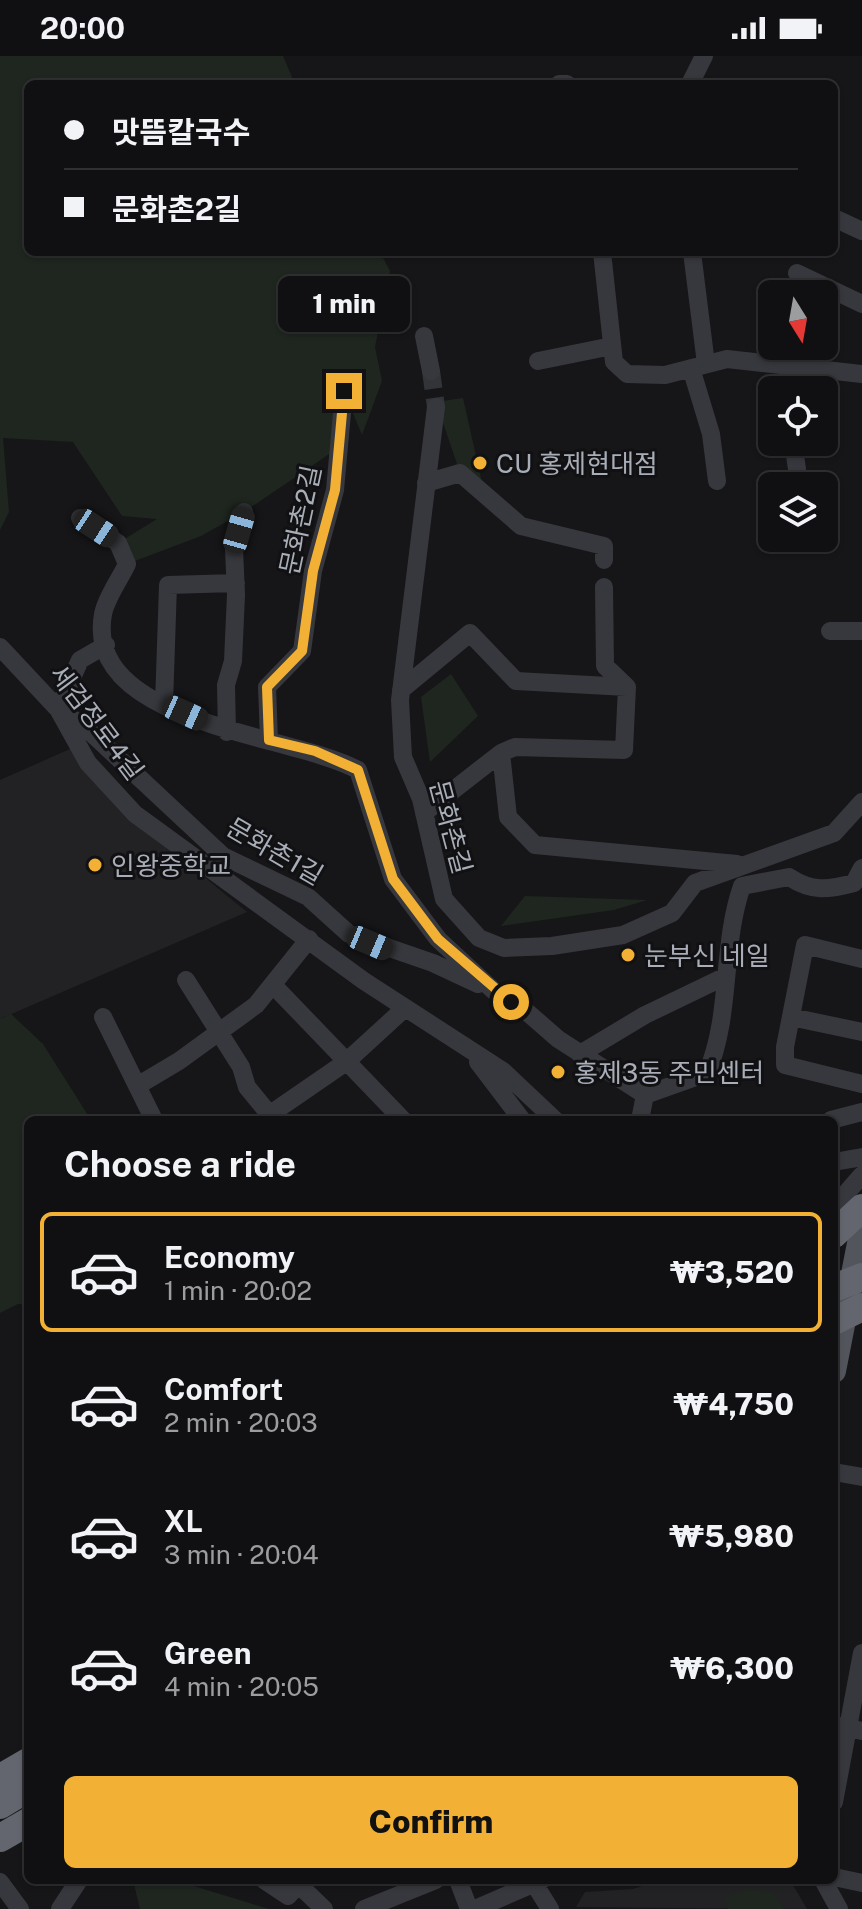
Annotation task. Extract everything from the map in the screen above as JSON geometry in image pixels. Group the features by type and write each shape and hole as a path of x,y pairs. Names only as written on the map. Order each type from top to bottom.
{"highway":[{"path":"838,1286 862,1277"},
{"path":"838,1319 862,1307"},
{"path":"838,1338 862,1330"},
{"path":"0,1778 24,1764"},
{"path":"0,1805 24,1790"},
{"path":"0,1838 24,1824"}],"main road":[{"path":"838,1345 856,1228"},
{"path":"0,1826 24,1787"}],"street":[{"path":"692,80 704,56"},
{"path":"838,220 862,231"},
{"path":"602,256 614,362 627,374 665,375 727,359 862,374"},
{"path":"692,256 698,366 717,481"},
{"path":"797,273 862,304"},
{"path":"424,336 431,371"},
{"path":"538,361 612,346"},
{"path":"788,366 788,376"},
{"name":"문화촌2길","path":"269,740 267,687 302,651 313,571 335,490 344,391"},
{"name":"문화촌길","path":"438,418 426,483 401,690 403,757 424,813 444,899 479,938 504,948 552,946 623,935 672,913 695,883 739,864 834,833 862,802"},
{"path":"795,456 797,469"},
{"path":"426,483 460,473 521,526 604,546 604,560"},
{"path":"227,732 226,685 233,661 236,583 234,549 244,512"},
{"path":"80,518 118,543 127,564 103,613 108,660 119,678 164,704 227,732 315,751 358,770 393,879 438,939 495,992 580,1054 645,1095"},
{"path":"164,704 168,585 236,583"},
{"path":"424,813 501,753 515,747 624,750 627,687 605,666 604,587"},
{"path":"830,631 862,631"},
{"path":"401,690 470,633 516,681 627,687"},
{"path":"58,709 80,660 106,645"},
{"name":"세검정로4길","path":"0,647 58,709 88,763 135,814 405,1008 503,1071 551,1116"},
{"name":"문화촌1길","path":"58,709 86,728 223,856 308,897 349,934 433,963 495,992"},
{"path":"501,753 508,817 535,845 739,864"},
{"path":"645,1095 707,1073 718,1046 734,909 742,886 789,877 805,887 827,890 854,883 862,868"},
{"path":"137,1086 179,1061 256,1005 309,939"},
{"path":"862,959 805,945 785,1065 862,1084"},
{"path":"580,1054 645,1015 726,976"},
{"path":"186,980 241,1067 247,1087 271,1116"},
{"path":"274,986 399,1116"},
{"path":"273,1116 346,1062 405,1008"},
{"path":"103,1017 152,1116"},
{"path":"791,1017 862,1032"},
{"path":"464,1046 519,1116"},
{"path":"641,1116 645,1095"},
{"path":"838,1118 862,1112"},
{"path":"838,1161 862,1157"},
{"path":"838,1202 862,1175"},
{"path":"838,1473 862,1477"},
{"path":"838,1781 862,1653"},
{"path":"838,1878 862,1883"},
{"path":"60,1909 76,1884"},
{"path":"270,1884 288,1896 298,1884"},
{"path":"302,1884 324,1909"},
{"path":"364,1909 426,1884"},
{"path":"461,1884 476,1907 529,1884"},
{"path":"535,1884 550,1909"},
{"path":"825,1884 839,1909"},
{"path":"4,1886 20,1909"}],"shaded area":[{"path":"0,56 283,56 293,80 24,80 24,256 382,256 390,271 375,347 382,381 362,435 345,394 341,446 244,512 201,536 127,564 118,543 157,519 122,516 73,442 3,438 9,512 0,530"},
{"path":"463,398 483,487 460,473 436,402"},
{"path":"451,674 478,716 430,762 421,697"},
{"name":"인왕중학교","path":"70,749 133,819 247,912 0,1019 0,780"},
{"path":"525,896 647,900 614,910 501,926"},
{"path":"11,1014 43,1044 88,1116 24,1116 24,1304 0,1313 0,1019"},
{"path":"134,1884 187,1884 269,1909 140,1909"},
{"path":"647,1884 792,1884 807,1909 576,1907 585,1892 633,1889"},
{"path":"749,1889 773,1892 785,1909 728,1909 724,1898"}],"tunnel":[{"path":"431,371 436,407"}],"place":[{"name":"CU 홍제현대점","path":"480,463"},
{"name":"인왕중학교","path":"95,865"},
{"name":"눈부신 네일","path":"628,955"},
{"name":"홍제3동 주민센터","path":"558,1072"}],"route":[{"path":"344,391 335,490 313,571 302,651 267,687 265,699 269,740 315,751 358,770 393,879 438,939 495,992 511,1002"}]}
